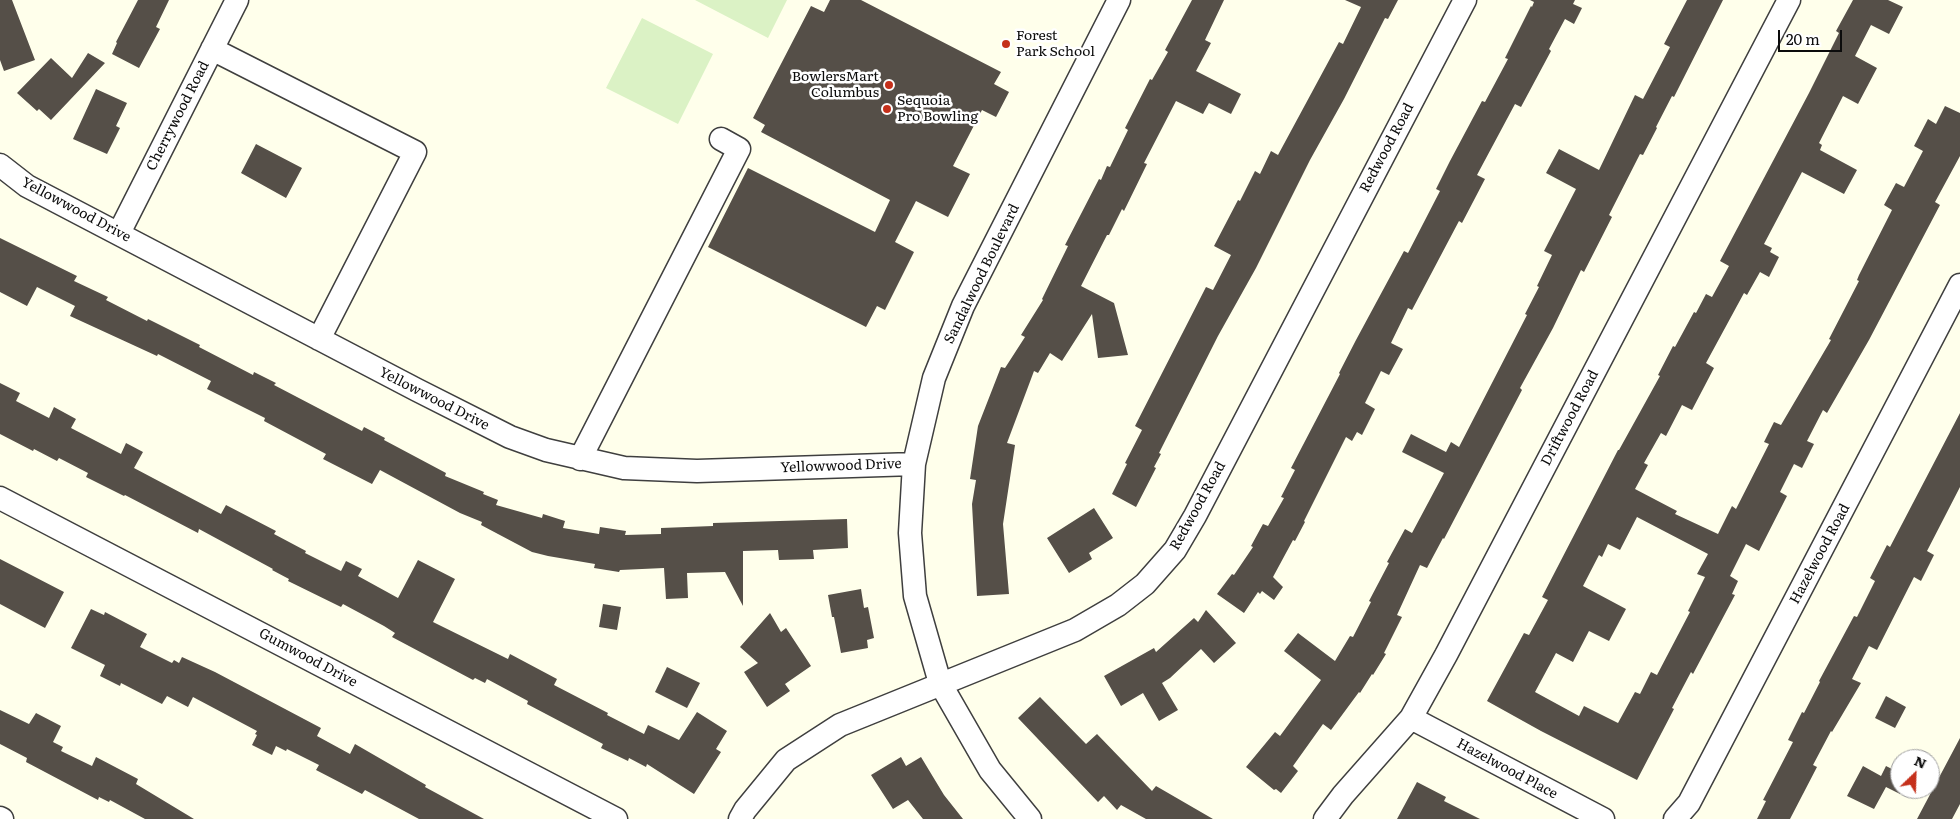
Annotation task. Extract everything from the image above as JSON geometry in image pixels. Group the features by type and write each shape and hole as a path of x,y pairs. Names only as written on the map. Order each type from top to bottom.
{"street":[{"name":"Cherrywood Road","path":"119,233 237,0"},
{"name":"Sandalwood Boulevard","path":"1030,819 990,770 940,683 916,596 910,533 914,464 934,378 964,306 1119,0"},
{"name":"Redwood Road","path":"740,819 745,810 786,760 840,725 1075,630 1118,605 1145,584 1175,550 1195,516 1465,0"},
{"name":"Driftwood Road","path":"1325,819 1343,795 1411,718 1451,646 1789,0"},
{"path":"212,48 415,152 319,339"},
{"path":"580,459 740,149 721,139"},
{"name":"Yellowwood Drive","path":"0,165 27,186 319,339 510,437 546,450 624,468 697,471 914,464"},
{"name":"Hazelwood Road","path":"1675,819 1689,803 1960,286"},
{"name":"Gumwood Drive","path":"0,498 616,819"},
{"name":"Hazelwood Place","path":"1411,718 1603,819"}],"green space":[{"path":"695,0 787,0 768,38"},
{"path":"642,18 713,54 678,124 606,88"}],"building":[{"path":"0,0 12,0 35,60 4,71 0,60"},
{"path":"138,0 169,0 156,27 160,29 139,68 112,54 116,42"},
{"name":"Sequoia Pro Bowling","path":"830,0 861,0 1001,72 994,84 1009,92 996,117 982,110 953,166 970,174 948,217 916,201 895,242 914,252 885,310 877,306 866,327 708,247 748,168 875,232 890,200 761,132 765,125 753,118 811,6 824,12"},
{"path":"1192,0 1224,0 1205,40 1211,43 1196,71 1241,94 1231,114 1209,103 1203,114 1176,101 1144,163 1147,164 1124,211 1122,209 1081,286 1114,303 1128,355 1098,358 1092,314 1062,361 1050,353 1038,373 1034,371 1007,443 1015,445 1003,524 1009,594 977,596 972,504 976,480 970,479 978,426 1001,367 1005,368 1025,337 1021,335 1043,300 1068,246 1065,245 1099,179 1101,180 1107,166 1110,167 1128,130 1125,128 1150,79 1152,80 1168,52 1165,50"},
{"path":"1345,0 1398,0 1388,19 1385,18 1344,99 1310,160 1256,268 1218,336 1159,453 1161,454 1154,467 1156,468 1136,507 1112,494 1142,430 1135,426 1206,287 1213,290 1231,255 1214,246 1238,200 1240,201 1255,171 1260,174 1271,151 1278,155 1339,42 1343,44 1361,7"},
{"path":"1530,0 1575,0 1573,4 1582,8 1574,24 1565,19 1549,49 1551,51 1521,107 1515,104 1477,175 1485,179 1462,223 1459,221 1412,310 1408,308 1391,343 1403,349 1389,375 1381,371 1365,403 1375,409 1362,435 1357,432 1352,441 1346,437 1305,522 1273,577 1283,587 1274,600 1262,591 1260,594 1258,592 1244,613 1217,594 1232,574 1234,575 1253,547 1251,546 1263,524 1268,526 1284,498 1281,497 1295,470 1291,468 1404,251 1408,253 1440,191 1436,189 1450,161 1482,101 1485,102 1508,59 1505,58 1534,2"},
{"path":"1687,0 1723,0 1643,155 1640,154 1609,215 1612,217 1584,272 1581,270 1553,328 1520,388 1522,390 1444,539 1427,568 1420,565 1397,615 1402,617 1384,653 1386,654 1360,693 1331,730 1323,724 1293,766 1298,771 1281,793 1276,789 1274,790 1246,767 1275,732 1280,736 1321,680 1284,651 1298,633 1335,661 1350,636 1353,637 1389,563 1387,562 1405,529 1412,533 1444,473 1402,452 1411,434 1446,452 1451,442 1459,447 1527,315 1525,314 1539,287 1537,286 1552,255 1544,251 1576,189 1546,173 1559,149 1599,170 1635,95 1643,99 1670,47 1664,44"},
{"path":"1853,0 1888,0 1903,7 1889,34 1871,25 1855,56 1877,68 1858,104 1843,96 1819,143 1822,145 1820,150 1857,170 1844,194 1802,172 1764,244 1772,248 1770,252 1779,257 1769,277 1760,272 1747,295 1744,293 1706,363 1714,368 1692,410 1682,405 1666,436 1661,433 1644,463 1648,465 1635,489 1677,511 1675,514 1718,534 1732,506 1736,509 1769,444 1764,442 1774,422 1781,425 1831,340 1829,339 1859,281 1857,280 1859,275 1892,210 1884,205 1896,183 1904,187 1923,151 1914,146 1928,119 1936,124 1945,106 1960,113 1960,156 1935,202 1940,205 1869,340 1827,413 1823,410 1807,441 1814,444 1802,468 1794,464 1780,492 1787,496 1759,551 1746,544 1730,576 1738,581 1732,594 1735,595 1693,674 1691,672 1637,780 1487,701 1524,633 1529,635 1548,600 1542,597 1618,450 1660,376 1658,375 1673,346 1675,347 1706,294 1712,297 1729,266 1720,261 1809,93 1839,33 1836,31","holes":["1637,517 1708,554 1697,574 1705,577 1688,611 1690,612 1657,675 1651,672 1640,694 1635,692 1618,723 1584,706 1579,716 1535,692 1556,653 1573,662 1589,631 1609,641 1626,609 1583,586 1599,555 1602,557 1608,544 1620,550"]},
{"path":"88,53 105,63 51,120 39,109 37,111 17,93 51,58 72,78"},
{"path":"96,89 127,103 116,126 120,128 107,154 73,139"},
{"path":"256,144 302,168 286,198 241,173"},
{"path":"0,238 77,276 74,281 108,297 106,300 200,345 199,347 253,375 254,372 276,383 274,385 362,431 364,427 385,438 384,440 446,473 445,476 484,492 483,494 498,500 496,505 542,518 543,514 565,521 563,528 599,534 600,527 626,531 625,535 661,534 661,528 713,526 713,523 847,519 848,548 813,550 814,559 779,560 778,550 743,551 743,606 725,572 687,573 688,598 666,599 664,568 620,570 619,572 594,568 595,564 532,552 481,525 482,522 460,513 380,470 372,484 323,459 326,454 264,421 265,418 207,389 211,381 158,354 157,356 70,316 75,306 37,287 27,306 0,292"},
{"path":"0,383 20,393 16,401 49,418 54,407 76,419 71,428 121,454 126,443 143,452 134,468 221,514 226,505 276,531 274,534 306,551 305,553 341,571 346,561 362,569 358,576 398,598 418,560 455,579 433,622 508,659 510,654 557,679 554,685 644,734 648,725 679,740 697,712 727,731 716,749 721,752 694,794 647,764 646,767 629,758 628,761 601,748 603,744 527,704 528,701 487,679 485,683 475,678 473,680 392,637 395,633 384,626 343,604 341,607 288,581 289,579 273,569 199,529 198,533 86,477 88,473 59,458 57,461 0,434"},
{"path":"1960,413 1960,487 1927,551 1934,555 1921,581 1914,577 1877,650 1869,646 1852,679 1861,683 1831,731 1813,765 1817,767 1790,819 1757,819 1766,801 1763,800 1793,742 1788,740 1802,712 1804,713 1854,616 1857,617 1875,581 1870,578 1887,545 1890,547"},
{"path":"1094,508 1113,538 1089,553 1092,559 1069,573 1047,538"},
{"path":"0,559 64,592 45,628 0,604"},
{"path":"861,589 864,608 868,607 874,638 867,640 868,648 841,653 828,595"},
{"path":"603,604 621,607 617,630 599,627"},
{"path":"91,609 104,615 105,612 147,634 140,647 172,663 174,660 179,663 182,657 215,672 321,728 317,736 350,754 355,744 426,785 425,787 484,819 419,819 365,790 362,794 316,770 319,765 287,749 286,751 276,746 272,755 252,745 257,731 193,697 188,707 167,696 162,704 121,683 120,686 100,676 105,665 71,648"},
{"path":"1206,610 1236,643 1214,663 1201,649 1162,683 1178,710 1159,721 1143,693 1121,706 1104,676 1154,648 1156,652 1194,618 1198,622"},
{"path":"770,613 781,632 786,628 811,666 785,684 790,691 767,707 744,672 758,663 740,647"},
{"path":"667,667 700,683 687,708 655,692"},
{"path":"1886,696 1906,707 1895,728 1875,718"},
{"path":"1040,697 1086,744 1097,734 1152,791 1156,786 1213,819 1146,819 1121,805 1117,810 1104,796 1098,802 1018,718"},
{"path":"0,710 29,724 36,713 61,726 53,742 63,747 61,751 92,766 96,757 138,779 136,784 194,819 145,819 110,800 109,802 99,797 98,800 26,762 27,758 0,744"},
{"path":"1960,738 1960,804 1952,819 1917,819 1928,799 1940,799 1940,776"},
{"path":"901,757 906,766 921,757 944,795 963,819 923,819 908,800 893,809 871,775"},
{"path":"1863,766 1881,776 1886,766 1890,768 1890,789 1886,787 1874,809 1847,796"},
{"path":"1417,782 1446,797 1444,801 1480,819 1397,819"}],"place":[{"name":"Forest Park School","path":"1006,44"},
{"name":"BowlersMart Columbus","path":"889,85"},
{"name":"Sequoia Pro Bowling","path":"887,109"}]}
